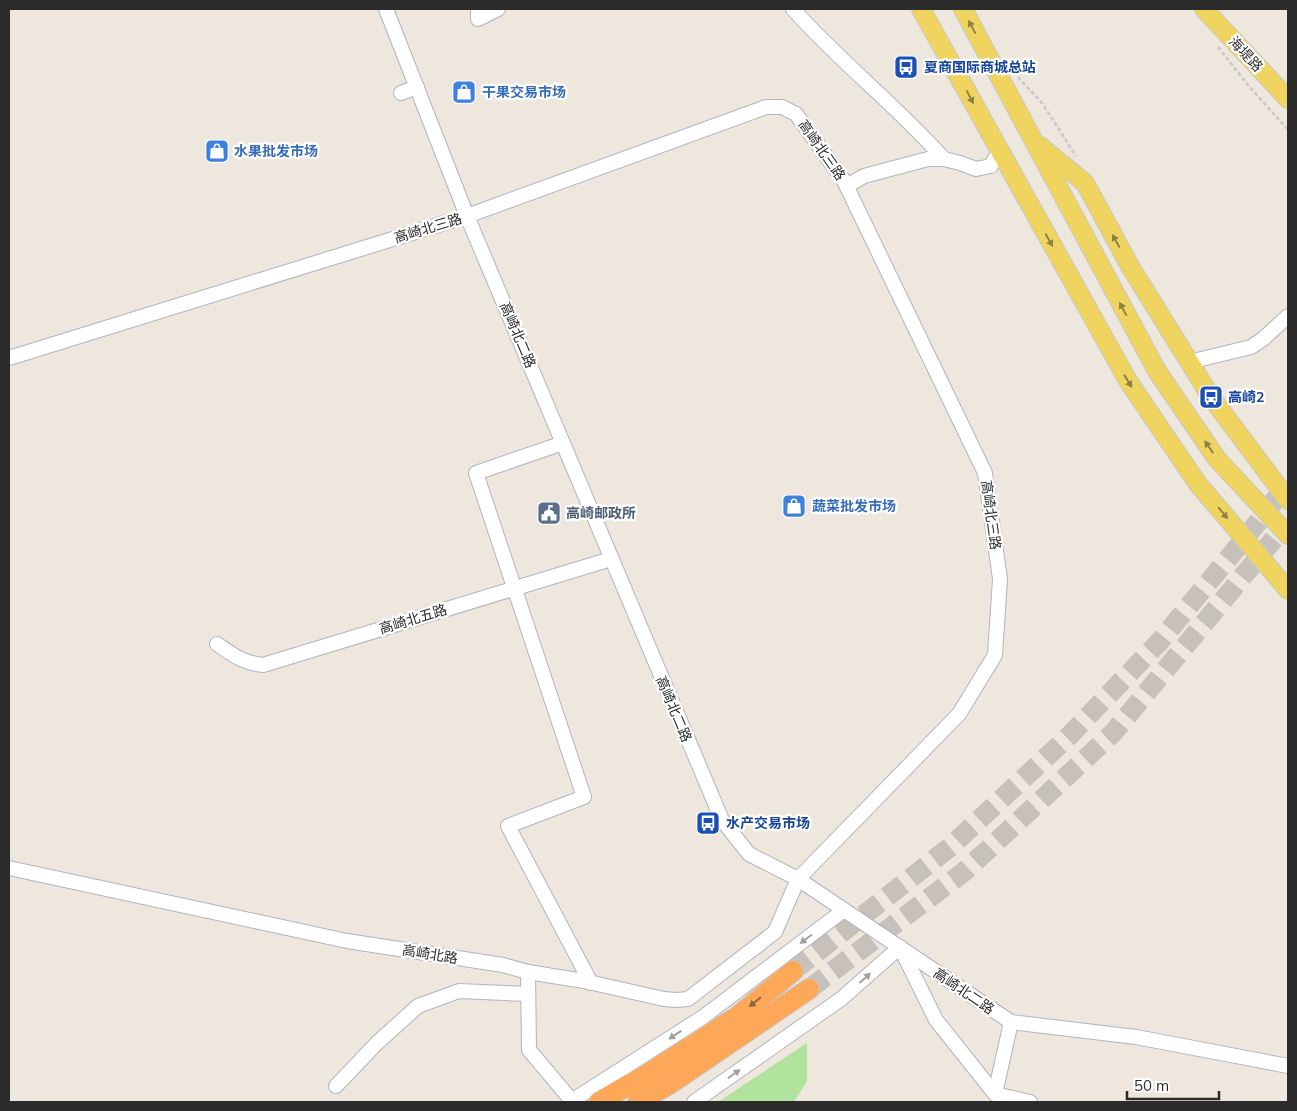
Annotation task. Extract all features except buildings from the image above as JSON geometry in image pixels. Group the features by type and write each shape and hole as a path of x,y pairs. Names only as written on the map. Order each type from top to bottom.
{"highway":[{"path":"599,1102 646,1075 737,1017 793,971"},
{"path":"638,1102 671,1083 809,989"}],"main road":[{"path":"963,9 1157,371 1217,458 1288,535"},
{"name":"海堤路","path":"1204,9 1288,99"},
{"name":"海堤路","path":"1213,9 1288,90"},
{"path":"923,11 1128,381 1198,484 1287,590"},
{"path":"1032,140 1085,183 1131,268 1211,397 1288,500"}],"street":[{"name":"高崎北二路","path":"386,9 467,216 722,820 750,854 798,879 1011,1022 1136,1036 1288,1066"},
{"path":"478,9 478,19 498,9"},
{"path":"793,9 830,48 921,134 944,160"},
{"path":"401,93 417,87"},
{"name":"高崎北三路","path":"9,358 467,216 766,107 782,107 796,114 847,186 985,473 1000,579 995,655 960,714 798,879"},
{"path":"847,186 864,176 928,159 960,163 976,169 991,166 999,151"},
{"path":"1189,362 1251,347 1263,339 1288,316"},
{"path":"563,443 476,473 516,588 584,797 508,826 591,983"},
{"name":"高崎北五路","path":"217,644 250,664 263,665 611,559"},
{"name":"高崎北路","path":"9,868 347,941 503,965 528,972 676,1000 688,999 775,932 798,879"},
{"path":"528,972 529,1050 571,1102 703,1017 844,910"},
{"path":"694,1102 841,999 900,947 936,1020 995,1094 1030,1102"},
{"path":"336,1086 377,1043 418,1006 459,991 528,994"},
{"path":"995,1094 1011,1022"}],"path":[{"path":"1218,47 1248,85 1288,130"}],"green space":[{"path":"807,1043 807,1081 794,1102 718,1102"}],"tunnel":[{"path":"793,971 950,847 1070,735 1161,640 1288,483"},
{"path":"809,989 965,871 1113,733 1288,522"}],"place":[{"name":"夏商国际商城总站","path":"906,67"},
{"name":"干果交易市场","path":"464,92"},
{"name":"水果批发市场","path":"217,151"},
{"name":"高崎2","path":"1211,397"},
{"name":"蔬菜批发市场","path":"794,506"},
{"name":"高崎邮政所","path":"549,513"},
{"name":"水产交易市场","path":"708,823"}]}
